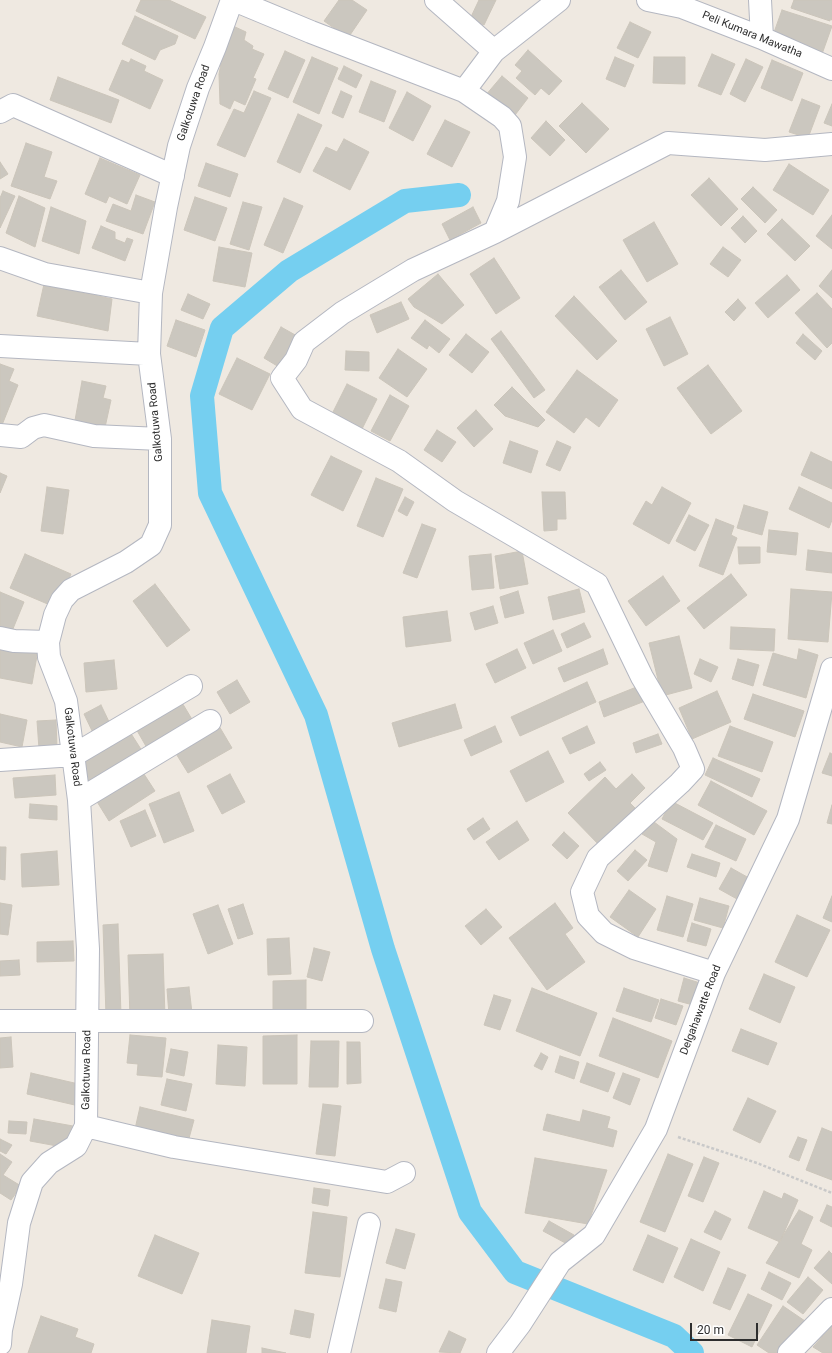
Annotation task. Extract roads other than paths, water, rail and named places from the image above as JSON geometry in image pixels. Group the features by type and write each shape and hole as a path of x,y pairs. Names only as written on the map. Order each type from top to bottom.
{"street":[{"path":"233,0 464,91 502,117 510,126 515,157 508,201 495,232"},
{"name":"Galkotuwa Road","path":"0,1344 1,1330 12,1284 19,1223 32,1182 49,1163 76,1146 86,1126 88,948 79,800 66,701 49,657 48,642 55,615 62,600 71,590 126,562 151,545 160,525 160,439 149,354 151,293 166,207 179,146 198,88 233,0"},
{"path":"436,0 494,51"},
{"path":"464,91 494,51 559,0"},
{"name":"Peli Kumara Mawatha","path":"648,0 682,6 762,38 832,69"},
{"path":"760,0 762,38"},
{"path":"0,112 13,105 173,176"},
{"path":"714,973 634,948 604,933 588,916 582,892 598,858 680,783 693,769 684,748 642,677 598,584 455,501 399,461 302,409 282,378 296,360 304,342 342,312 413,270 495,232 668,143 765,150 832,144"},
{"path":"0,258 44,274 151,293"},
{"path":"0,346 149,354"},
{"path":"0,435 20,437 33,428 44,424 94,436 160,439"},
{"path":"0,638 14,641 48,642"},
{"name":"Delgahawatte Road","path":"498,1353 520,1324 560,1262 594,1235 656,1130 714,973 788,819 832,669"},
{"path":"0,760 74,755 191,686"},
{"path":"79,800 210,721"},
{"path":"0,1022 362,1021"},
{"path":"86,1126 174,1147 387,1182 404,1173"},
{"path":"339,1353 370,1224"},
{"path":"789,1353 832,1309"}],"waterway":[{"path":"459,195 405,201 289,271 222,328 202,396 210,493 316,715 383,949 470,1212 515,1272 674,1336 692,1353"}]}
